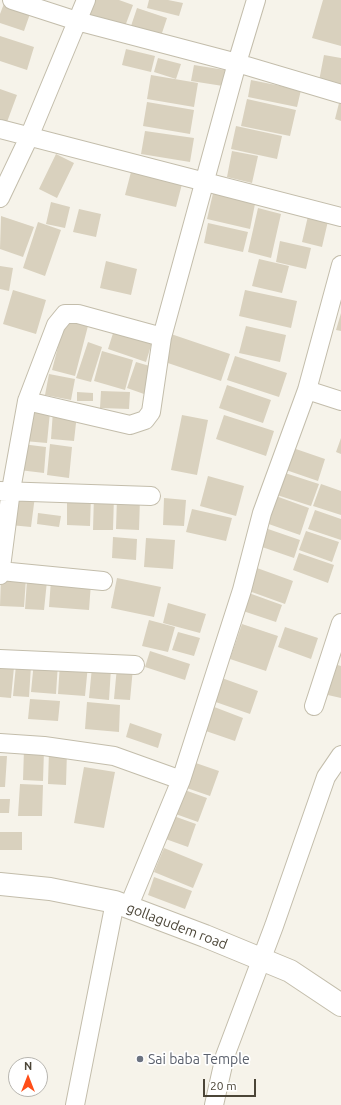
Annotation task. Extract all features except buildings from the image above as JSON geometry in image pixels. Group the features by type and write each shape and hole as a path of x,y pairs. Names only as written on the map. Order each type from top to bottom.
{"street":[{"path":"12,0 77,21 237,63 341,94"},
{"path":"0,198 29,137 86,0"},
{"path":"27,401 130,425 140,423 145,420 151,412 162,337 204,181 256,0"},
{"path":"0,129 341,217"},
{"path":"75,1105 121,905 181,780 242,590 262,513 307,390 341,265"},
{"path":"103,581 0,573 5,491 27,401 56,325 65,314 78,314 162,337"},
{"path":"307,390 341,401"},
{"path":"5,491 151,496"},
{"path":"314,706 341,623"},
{"path":"0,659 135,665"},
{"path":"0,743 44,746 114,756 181,780"},
{"path":"214,1105 225,1056 262,959 326,777 341,754"},
{"name":"gollagudem road","path":"0,884 50,889 121,905 205,936 290,971 341,1005"}],"place":[{"name":"Sai baba Temple","path":"140,1059"}]}
